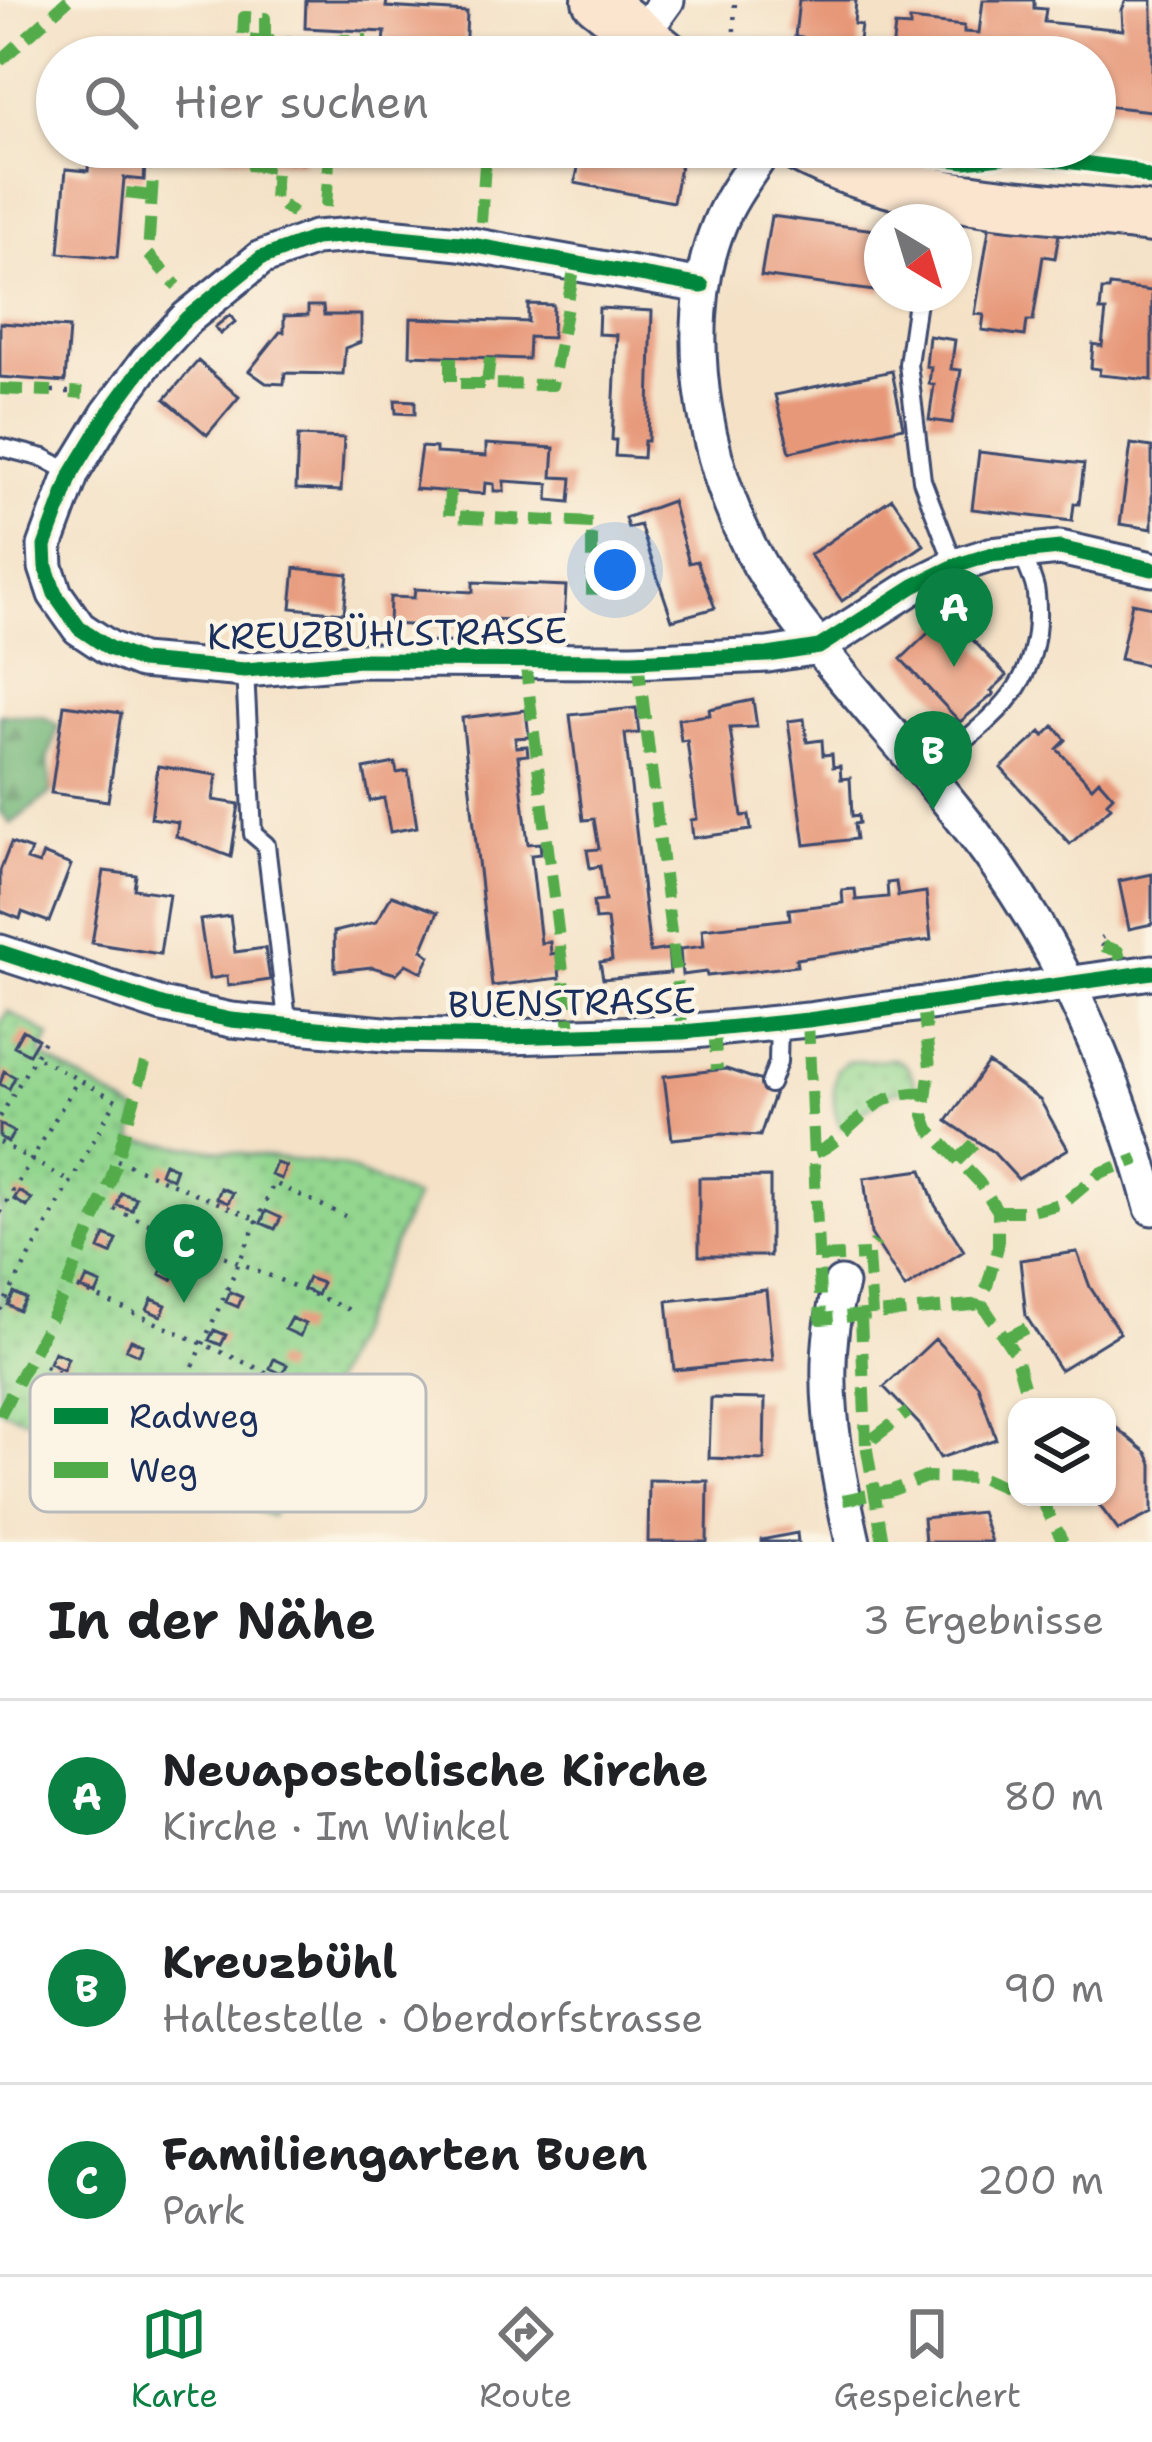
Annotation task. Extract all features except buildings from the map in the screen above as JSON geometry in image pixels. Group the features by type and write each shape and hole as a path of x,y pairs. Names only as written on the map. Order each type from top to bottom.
{"main road":[{"path":"598,0 659,31"},
{"path":"850,168 923,189 1152,218"}],"street":[{"path":"753,168 718,226 702,286 699,348 718,468 741,529 759,563 819,647 926,773 1014,890 1066,983 1117,1098 1152,1208"},
{"name":"KREUZBÜHLSTRASSE","path":"702,286 460,243 368,234 315,238 261,258 187,318 108,414 72,473 45,546 46,567 65,612 109,648 141,661 245,670 360,660 633,661 768,655 819,647"},
{"path":"819,647 914,586 955,566 1022,550 1060,548 1152,568"},
{"name":"BUENSTRASSE","path":"0,952 162,1005 288,1028 395,1035 682,1033 923,1006 1152,972"},
{"path":"842,1284 831,1319 831,1443 853,1542"}],"lane":[{"path":"915,312 908,364 922,480 955,566"},
{"path":"0,447 44,458 72,473"},
{"path":"926,773 1022,687 1034,652 1037,612 1036,586 1025,568 1022,550"},
{"path":"245,670 253,834 266,845 288,1028"},
{"path":"770,1084 778,1062 778,1023"}],"path":[{"path":"734,36 735,0"},
{"path":"1103,937 1099,940 1103,946"},
{"path":"0,1117 44,1041"},
{"path":"0,1310 116,1100 35,1056"},
{"path":"0,1213 78,1080"},
{"path":"0,1142 72,1183"},
{"path":"117,1160 258,1220"},
{"path":"189,1374 274,1184 344,1216"},
{"path":"114,1209 352,1311"},
{"path":"78,1288 272,1374"},
{"path":"45,1366 63,1374"}],"green space":[{"path":"0,714 44,717 58,726 48,761 51,793 11,824 0,812"},
{"path":"8,1011 50,1036 40,1055 137,1112 133,1140 342,1166 415,1198 335,1374 30,1374 30,1421 0,1409 0,1025"},
{"path":"893,1059 906,1066 916,1087 889,1093 841,1128 834,1099 837,1069 846,1062"}],"marked path":[{"path":"0,61 68,0"},
{"path":"243,36 244,17 265,18 265,36"},
{"path":"154,168 148,254 177,286"},
{"path":"276,168 274,200 294,213"},
{"path":"326,207 329,168"},
{"path":"481,222 485,168"},
{"path":"126,193 152,196"},
{"path":"490,358 487,384 552,385 575,265"},
{"path":"451,357 451,384 488,384"},
{"path":"0,389 52,391"},
{"path":"71,392 83,393"},
{"path":"450,491 449,516 592,523 592,604"},
{"path":"525,660 571,1037"},
{"path":"638,660 683,1032"},
{"path":"1103,946 1118,951 1125,978"},
{"path":"923,1006 930,1067 924,1115 929,1129 979,1182 998,1211 998,1247 982,1304 1015,1354 1027,1398"},
{"path":"808,1020 821,1319 982,1304"},
{"path":"714,1029 717,1070"},
{"path":"0,1415 66,1290 111,1179 145,1063"},
{"path":"815,1153 884,1100 926,1092"},
{"path":"957,1161 977,1141"},
{"path":"998,1211 1032,1211 1064,1203 1100,1173 1138,1159"},
{"path":"872,1315 868,1255 876,1242"},
{"path":"819,1257 868,1255"},
{"path":"861,1316 866,1444"},
{"path":"1005,1339 1032,1325"},
{"path":"883,1542 866,1444 908,1412"},
{"path":"843,1500 890,1491 926,1477 982,1478 1008,1489"},
{"path":"1045,1506 1063,1542"}],"cycle path":[{"path":"1116,167 1152,179"},
{"path":"702,286 460,243 368,234 315,238 261,258 187,318 108,414 72,473 45,546 55,594 79,628 141,661 245,670 360,660 633,661 768,655 819,647 914,586 990,555 1060,548 1152,569"},
{"path":"0,952 162,1005 231,1020 395,1035 506,1037 683,1032 808,1020 1152,972"}],"place":[{"name":"Neuapostolische Kirche","path":"954,667"},
{"name":"Kreuzbühl","path":"933,810"},
{"name":"Familiengarten Buen","path":"184,1303"}]}
